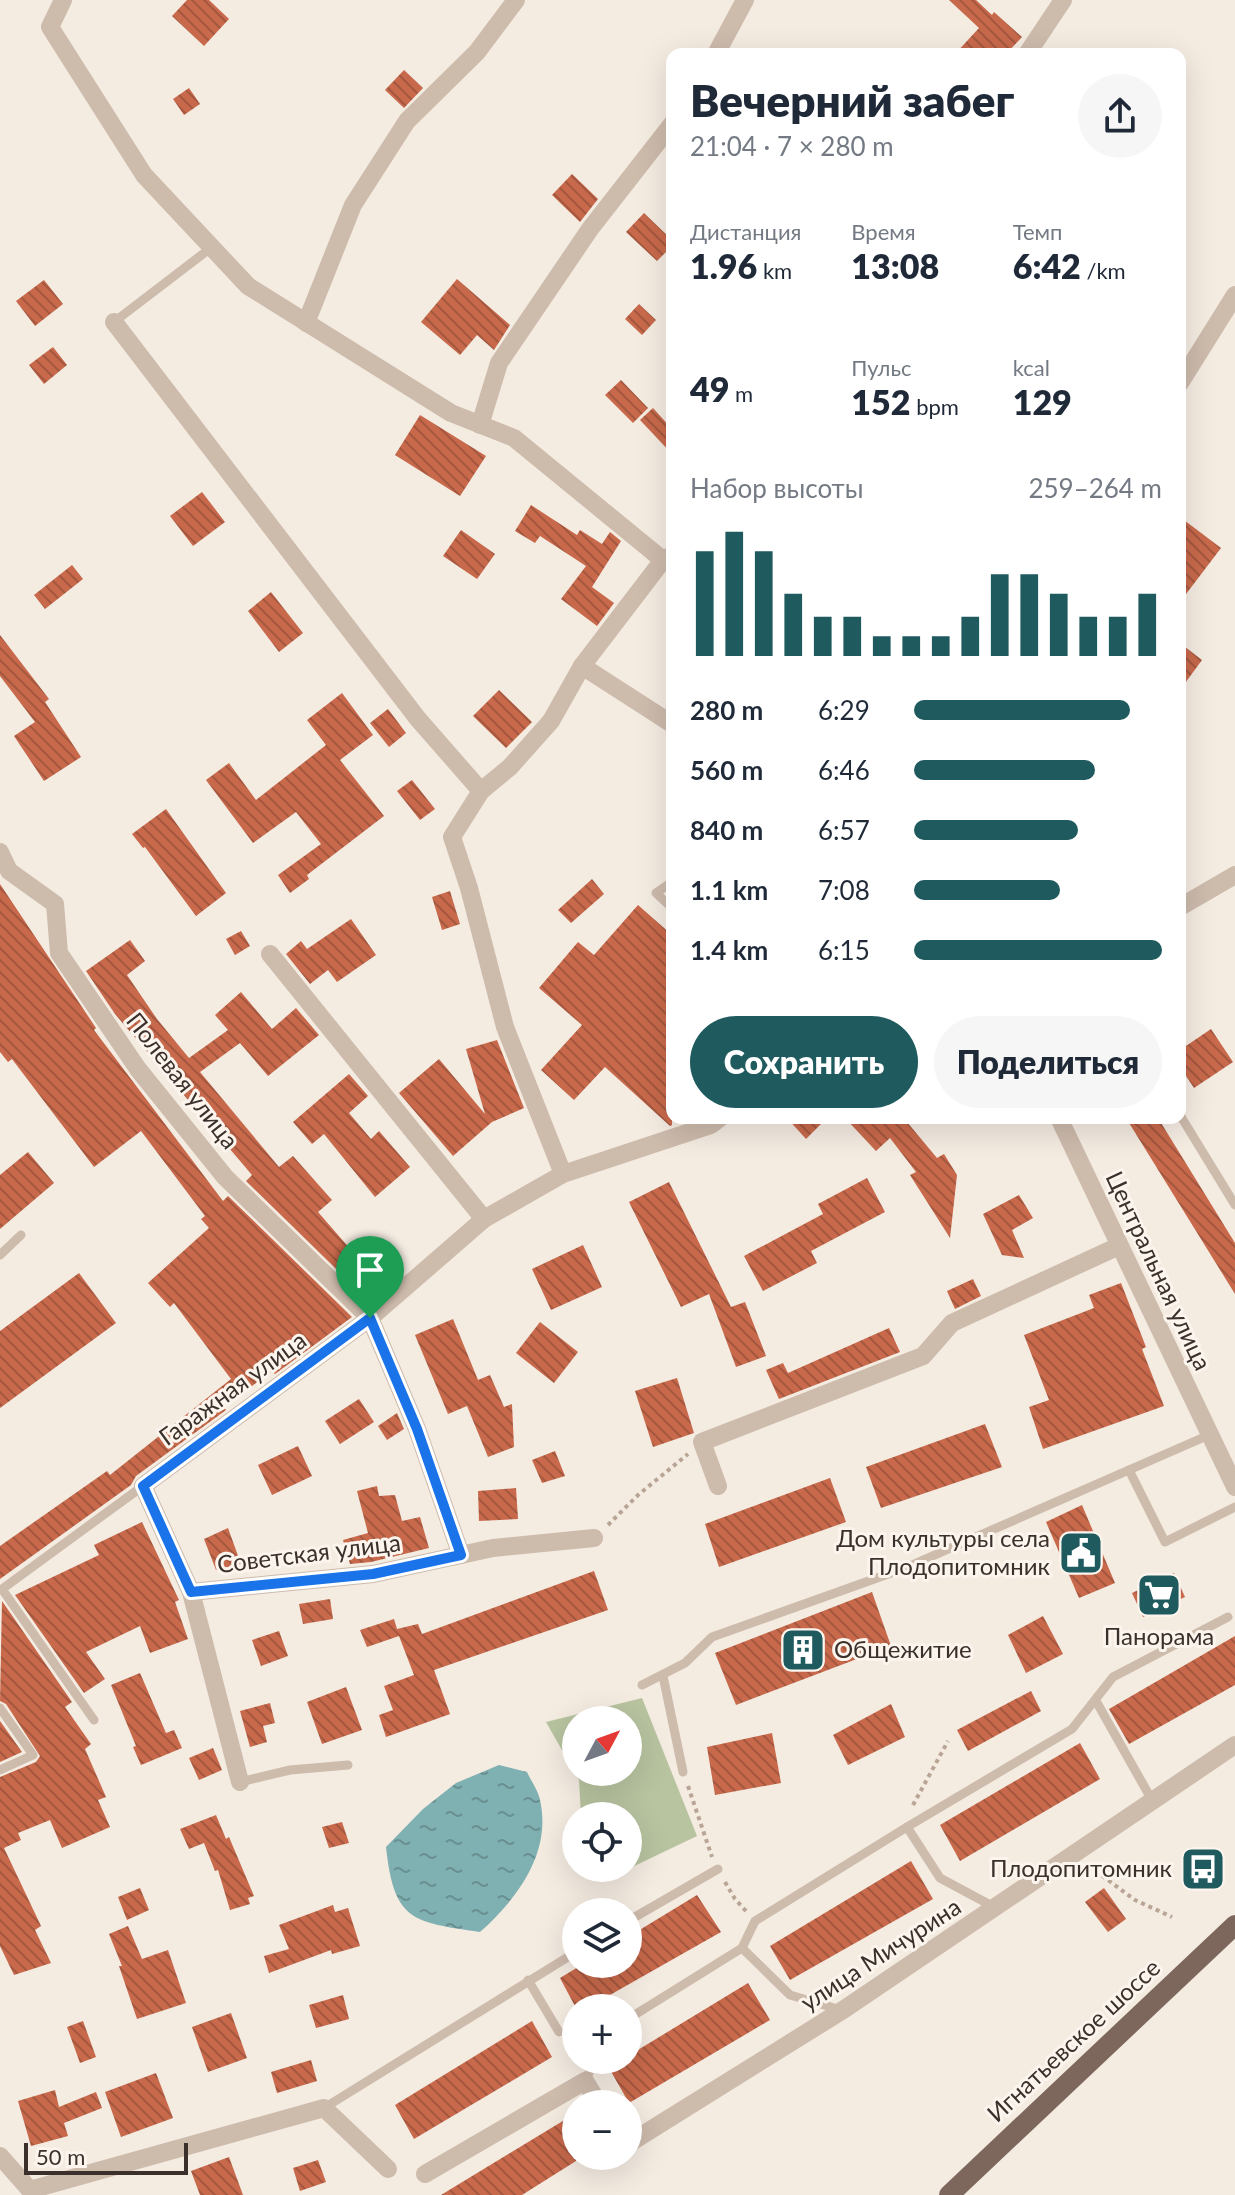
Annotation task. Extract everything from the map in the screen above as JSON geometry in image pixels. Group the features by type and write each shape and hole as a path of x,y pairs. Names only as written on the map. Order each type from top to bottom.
{"main road":[{"name":"Игнатьевское шоссе","path":"949,2195 1235,1925"}],"street":[{"path":"63,0 50,27 144,175 248,286 451,413 514,438 666,555"},
{"path":"306,323 353,205 407,121 477,52 516,0"},
{"path":"719,48 745,0"},
{"path":"1031,48 1063,0"},
{"path":"480,425 499,363 590,229 666,132"},
{"path":"1186,373 1235,295"},
{"path":"114,322 418,719 481,791"},
{"path":"563,1174 505,1027 469,888 452,837 481,791 510,767 551,721 582,666 666,560"},
{"path":"582,666 666,720"},
{"name":"Полевая улица","path":"0,852 9,871 55,904 59,953 138,1069 225,1177 370,1318"},
{"path":"1186,904 1235,875"},
{"path":"270,954 484,1219"},
{"name":"Гаражная улица","path":"143,1486 370,1318 484,1219 563,1174 712,1124"},
{"name":"Центральная улица","path":"1062,1124 1235,1487"},
{"path":"718,1486 702,1442 923,1356 952,1323 1119,1246"},
{"path":"370,1318 417,1429 461,1555"},
{"name":"Советская улица","path":"143,1486 191,1592 373,1574 493,1548 594,1538"},
{"path":"191,1592 240,1782"},
{"name":"улица Мичурина","path":"642,2135 843,2010 1235,1745"},
{"path":"425,2174 585,2081 590,2090"},
{"path":"0,2156 30,2192 324,2108 388,2169"}],"lane":[{"path":"114,322 212,247"},
{"path":"666,886 656,893 666,902"},
{"path":"1186,1124 1235,1205"},
{"path":"0,1255 21,1235"},
{"path":"642,1685 685,1663 712,1637 905,1568 1209,1435"},
{"path":"1129,1470 1165,1542 1235,1507"},
{"path":"94,1720 2,1589 143,1486"},
{"path":"642,2010 742,1948 755,1921 1072,1729 1113,1677 1228,1617"},
{"path":"663,1676 683,1772"},
{"path":"1096,1701 1153,1802"},
{"path":"0,1708 33,1755 0,1770"},
{"path":"240,1782 290,1770 348,1765"},
{"path":"907,1827 940,1878 996,1908"},
{"path":"642,1913 718,1869"},
{"path":"742,1948 790,1995 843,2010"},
{"path":"324,2108 562,1960"},
{"path":"528,1980 559,2032"},
{"path":"585,2081 588,2074"}],"path":[{"path":"594,1538 638,1495 702,1442"},
{"path":"907,1827 915,1799 948,1741"},
{"path":"683,1772 718,1869 735,1899 755,1921"},
{"path":"1074,1855 1135,1900 1172,1917"}],"green space":[{"path":"642,1698 697,1836 642,1862 642,1802 580,1802 579,1786 642,1786 642,1706 610,1706"},
{"path":"562,1718 562,1750 546,1722"}],"water":[{"path":"499,1765 527,1772 539,1796 541,1838 528,1874 507,1905 480,1932 438,1925 410,1914 394,1890 386,1847 423,1809 456,1783"}],"building":[{"path":"187,0 209,0 229,19 204,46 172,16"},
{"path":"949,0 976,0 1022,37 1012,48 961,48 979,28"},
{"path":"404,70 423,88 404,108 385,90"},
{"path":"189,88 200,104 184,115 173,99"},
{"path":"572,174 598,199 580,222 552,195"},
{"path":"644,213 666,234 666,252 657,261 626,232"},
{"path":"457,279 510,325 494,350 477,335 460,355 421,322"},
{"path":"44,280 63,304 35,326 16,301"},
{"path":"639,304 656,320 642,335 625,319"},
{"path":"53,347 67,365 44,384 29,365"},
{"path":"621,380 648,408 633,423 605,395"},
{"path":"653,408 666,422 666,448 640,420"},
{"path":"420,415 486,456 460,496 395,455"},
{"path":"202,492 225,522 193,546 170,516"},
{"path":"531,505 577,535 580,530 602,544 610,532 621,541 592,587 614,603 597,626 561,599 586,566 540,536 535,543 515,531"},
{"path":"1186,522 1221,548 1186,594"},
{"path":"461,530 495,554 477,579 443,556"},
{"path":"72,565 83,579 45,609 34,595"},
{"path":"271,592 303,633 279,652 248,611"},
{"path":"0,635 49,699 45,702 81,757 44,781 14,736 35,722 0,676"},
{"path":"1186,648 1202,660 1186,682"},
{"path":"499,690 532,722 506,748 473,716"},
{"path":"342,693 373,735 340,760 384,816 307,875 309,879 290,893 278,875 321,844 296,812 253,843 206,780 229,763 256,800 326,745 307,720"},
{"path":"388,709 406,733 389,747 370,723"},
{"path":"412,780 435,809 420,820 397,791"},
{"path":"166,809 226,893 196,916 132,834"},
{"path":"592,879 604,894 571,923 558,910"},
{"path":"0,884 96,1028 94,1030 223,1201 228,1196 352,1317 275,1374 272,1371 224,1407 226,1410 136,1476 131,1485 0,1579 0,1546 107,1471 110,1475 231,1379 174,1303 170,1307 148,1283 209,1228 201,1219 205,1216 141,1131 94,1167 12,1059 8,1062 0,1052"},
{"path":"450,891 460,924 442,930 432,897"},
{"path":"638,905 666,930 666,1122 605,1067 574,1100 541,1070 582,1025 539,988 578,942 594,955"},
{"path":"351,919 376,955 337,982 328,970 310,984 286,954 301,941 307,949"},
{"path":"241,931 250,946 235,955 226,939"},
{"path":"130,940 145,961 127,975 189,1058 228,1030 215,1015 241,992 272,1029 296,1008 319,1035 268,1076 240,1043 200,1072 279,1167 293,1156 332,1200 318,1212 385,1289 370,1302 246,1181 252,1175 115,1014 86,971"},
{"path":"1211,1029 1233,1062 1194,1088 1186,1076 1186,1046"},
{"path":"497,1040 524,1108 492,1122 453,1156 399,1093 439,1059 485,1114 466,1049"},
{"path":"349,1074 368,1096 349,1113 371,1139 379,1131 410,1167 375,1197 324,1134 312,1144 293,1122"},
{"path":"792,1124 821,1124 806,1139"},
{"path":"851,1124 909,1124 937,1158 944,1154 957,1175 950,1238 910,1175 916,1172 890,1138 876,1151"},
{"path":"1130,1124 1162,1124 1235,1243 1235,1294"},
{"path":"28,1152 54,1183 0,1229 0,1175"},
{"path":"867,1178 885,1212 811,1251 817,1263 763,1291 744,1256 823,1214 818,1204"},
{"path":"669,1182 731,1307 745,1302 766,1356 736,1367 709,1294 681,1307 629,1202"},
{"path":"1019,1195 1033,1218 1012,1230 1024,1258 1002,1255 983,1214"},
{"path":"583,1245 602,1287 551,1310 532,1269"},
{"path":"79,1273 116,1323 0,1408 0,1331"},
{"path":"973,1279 981,1296 955,1309 947,1291"},
{"path":"1121,1283 1146,1347 1142,1349 1164,1406 1043,1449 1029,1407 1049,1400 1024,1335 1094,1308 1089,1295"},
{"path":"453,1319 478,1380 490,1375 504,1407 512,1404 514,1447 488,1457 467,1406 448,1414 415,1335"},
{"path":"540,1322 578,1352 554,1383 516,1353"},
{"path":"889,1328 900,1352 779,1399 766,1370 783,1363 788,1373"},
{"path":"677,1378 694,1433 653,1447 635,1391"},
{"path":"359,1399 374,1422 340,1444 325,1421"},
{"path":"397,1413 404,1429 387,1440 378,1426"},
{"path":"985,1424 1002,1467 881,1508 866,1467"},
{"path":"298,1446 312,1476 272,1495 258,1465"},
{"path":"555,1451 565,1476 542,1483 532,1460"},
{"path":"830,1478 846,1522 719,1567 705,1524"},
{"path":"377,1486 379,1496 395,1495 402,1521 420,1517 429,1548 350,1564 343,1540 368,1533 357,1491"},
{"path":"516,1488 518,1519 479,1521 478,1491"},
{"name":"Дом культуры села Плодопитомник","path":"1082,1505 1115,1583 1079,1598 1046,1522"},
{"path":"142,1522 179,1600 175,1602 188,1639 150,1653 140,1626 86,1652 105,1679 84,1693 15,1595 99,1555 94,1545"},
{"path":"228,1528 241,1564 216,1570 204,1539"},
{"path":"594,1571 608,1610 434,1670 450,1714 386,1737 379,1715 393,1710 384,1686 414,1675 399,1636 367,1647 360,1630 394,1619 397,1629 418,1624 422,1634"},
{"name":"Панорама","path":"1174,1573 1185,1597 1143,1617 1132,1593"},
{"name":"Общежитие","path":"872,1592 891,1646 736,1705 715,1653"},
{"path":"330,1599 333,1619 303,1624 299,1604"},
{"path":"2,1601 72,1702 65,1707 91,1744 85,1749 106,1797 98,1800 110,1827 62,1848 50,1820 18,1833 21,1840 4,1848 41,1926 35,1930 51,1963 14,1975 0,1946 0,1777 36,1762 40,1756 6,1704 0,1701"},
{"path":"1043,1616 1063,1654 1026,1673 1008,1635"},
{"path":"279,1631 288,1656 261,1666 252,1640"},
{"path":"1235,1636 1235,1685 1129,1744 1109,1709"},
{"path":"140,1673 166,1733 174,1730 182,1748 141,1765 111,1685"},
{"path":"346,1687 362,1730 322,1744 307,1702"},
{"path":"1031,1691 1041,1711 968,1751 957,1730"},
{"path":"270,1703 275,1723 263,1726 267,1742 250,1747 240,1711"},
{"path":"891,1704 905,1737 848,1765 833,1735"},
{"path":"0,1721 22,1752 0,1762"},
{"path":"772,1733 781,1783 715,1795 707,1747"},
{"path":"1080,1743 1100,1779 960,1861 940,1825"},
{"path":"213,1748 222,1770 199,1780 189,1758"},
{"path":"216,1815 226,1839 229,1837 254,1896 248,1898 250,1904 230,1910 218,1870 215,1871 204,1843 189,1849 180,1829"},
{"path":"342,1822 349,1843 329,1848 322,1827"},
{"path":"911,1861 933,1899 790,1980 770,1946"},
{"path":"140,1888 149,1910 127,1920 118,1897"},
{"path":"1104,1888 1126,1919 1108,1932 1085,1902"},
{"path":"697,1895 721,1932 642,1977 642,1928"},
{"path":"333,1905 335,1912 348,1908 360,1946 332,1954 331,1950 269,1973 264,1956 289,1949 279,1925"},
{"path":"128,1926 142,1959 168,1950 186,2003 137,2019 109,1934"},
{"path":"560,1978 640,1978 612,1994 569,1994"},
{"path":"748,1983 770,2020 642,2095 642,2090 622,2090 612,2074 642,2074 642,2047"},
{"path":"343,1995 349,2019 316,2028 309,2005"},
{"path":"231,2013 247,2058 208,2072 192,2027"},
{"path":"83,2021 96,2057 80,2063 67,2027"},
{"path":"532,2021 552,2057 414,2139 395,2105"},
{"path":"311,2060 317,2081 277,2093 271,2072"},
{"path":"156,2073 173,2118 121,2137 105,2092"},
{"path":"55,2090 59,2107 96,2092 102,2108 64,2123 68,2136 31,2146 18,2101"},
{"path":"562,2122 562,2170 522,2195 441,2195"},
{"path":"229,2157 243,2195 200,2195 191,2171"},
{"path":"318,2160 326,2182 300,2191 293,2168"}],"place":[{"name":"Дом культуры села Плодопитомник","path":"1081,1553"},
{"name":"Панорама","path":"1159,1595"},
{"name":"Общежитие","path":"803,1650"},
{"name":"Плодопитомник","path":"1203,1869"}],"route":[{"path":"370,1318 417,1429 461,1555 373,1574 191,1592 143,1486 370,1318"}]}
